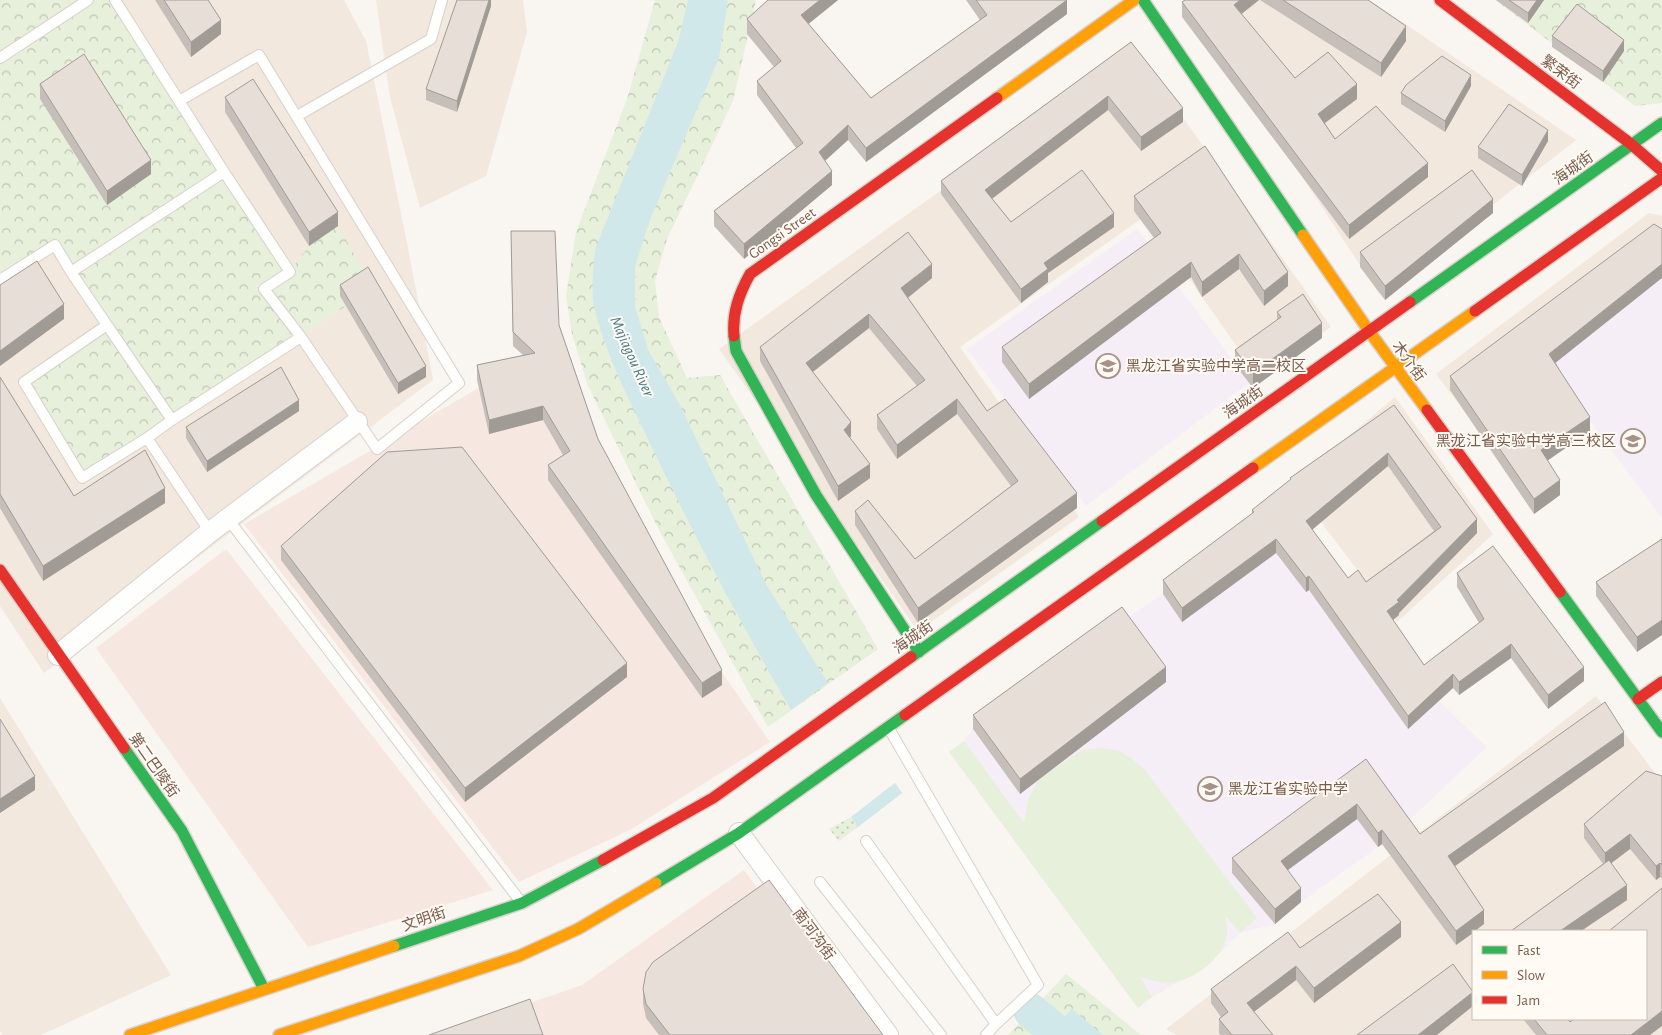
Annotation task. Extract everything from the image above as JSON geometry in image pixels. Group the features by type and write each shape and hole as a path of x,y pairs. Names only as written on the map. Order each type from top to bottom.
{"main road":[{"name":"Gongsi Street","path":"919,652 816,495 736,351 733,322 738,294 750,274 1134,0"},
{"name":"木介街","path":"1143,0 1369,331 1662,732"},
{"name":"繁荣街","path":"1440,0 1631,144 1662,171"},
{"name":"海城街","path":"713,798 1662,123"},
{"path":"279,1035 519,956 578,929 739,833 1662,178"},
{"name":"第二巴陵街","path":"0,570 182,831 264,989"},
{"path":"1638,699 1662,682"},
{"name":"文明街","path":"130,1035 522,903 576,876 713,798"}],"street":[{"path":"58,655 210,532 358,422"},
{"name":"南河沟街","path":"739,833 888,1035"}],"lane":[{"path":"0,58 88,0"},
{"path":"115,0 179,101 224,172 290,272 264,290 301,337 377,448 459,383 259,54 179,101"},
{"path":"297,116 431,39 442,0"},
{"path":"71,272 224,172"},
{"path":"0,280 55,245 71,272 172,420"},
{"path":"107,325 24,382 82,478 147,438 301,337"},
{"path":"147,438 210,532"},
{"path":"228,519 522,903"},
{"path":"888,727 1038,985 986,1035"},
{"path":"866,841 996,1024"},
{"path":"820,882 941,1035"}],"shaded area":[{"path":"0,0 344,0 366,41 433,380 44,673 0,606"},
{"path":"376,0 523,0 527,32 486,176 420,208 390,97"},
{"path":"1186,0 1370,0 1576,140 1379,294"},
{"path":"1136,51 1331,327 1259,378 1145,216 960,347 1079,517 918,631 719,349"},
{"path":"1649,213 1662,216 1662,264 1498,456 1436,374"},
{"name":"黑龙江省实验中学高二校区","path":"1137,229 1249,383 1086,506 967,349"},
{"name":"黑龙江省实验中学高三校区","path":"1662,277 1662,518 1547,363"},
{"path":"513,368 770,742 630,830 519,882 244,524"},
{"path":"1395,397 1493,534 1397,622 1292,484"},
{"name":"黑龙江省实验中学","path":"1252,524 1487,747 1378,847 1301,902 1275,924 1240,933 1205,967 1152,997 1138,1008 949,752 964,741 973,729 1122,621 1163,594"},
{"path":"226,549 493,890 308,947 96,648"},
{"path":"1596,696 1662,782 1662,1035 1176,1035 1166,1029"},
{"path":"0,698 171,975 41,1035 3,1035 0,1031"},
{"path":"744,870 866,1035 437,1035 582,985"}],"green space":[{"path":"0,0 115,0 290,271 309,246 338,226 368,278 340,296 346,306 82,478 24,382 107,325 55,245 0,280"},
{"path":"655,0 756,0 733,101 667,239 655,281 659,317 687,378 720,375 878,649 768,727 660,532 588,386 572,334 566,296 576,232 627,99"},
{"path":"1495,0 1662,0 1662,103 1635,106"},
{"path":"964,741 1024,823 1028,800 1038,780 1082,750 1102,748 1119,751 1131,758 1145,770 1257,918 1240,933 1226,916 1227,935 1220,951 1207,966 1191,976 1175,982 1157,981 1140,977 1152,997 1138,1008 949,752"},
{"path":"895,783 902,793 839,841 829,829 851,817"},
{"path":"1066,974 1141,1035 1008,1035"}],"water":[{"path":"688,0 728,0 719,58 651,217 635,266 635,306 648,350 679,403 766,584 828,683 791,710 734,609 664,472 617,373 604,341 594,307 593,277 596,247 679,39"},
{"path":"895,783 902,793 858,827 851,817"},
{"path":"1072,1009 1103,1035 1048,1035"}],"building":[{"path":"164,0 208,0 221,20 191,42"},
{"path":"457,0 489,0 457,101 426,89"},
{"path":"768,0 820,0 801,15 871,98 987,15 976,0 1067,0 866,148 848,125 819,152 832,171 744,244 714,211 803,143 757,81 781,61 747,19"},
{"path":"1185,0 1240,0 1234,5 1295,78 1328,52 1357,84 1318,114 1335,139 1376,106 1428,163 1349,225 1182,2"},
{"path":"1283,0 1368,0 1406,26 1381,63"},
{"path":"1509,0 1537,0 1528,13"},
{"path":"1577,4 1624,40 1603,71 1552,36"},
{"path":"1131,42 1183,108 1141,137 1108,96 985,190 1011,222 1082,170 1114,213 1044,263 1048,269 1021,289 941,181"},
{"path":"84,54 151,160 107,191 40,84"},
{"path":"1442,56 1471,75 1445,121 1401,93 1406,85"},
{"path":"253,79 338,212 309,232 225,97"},
{"path":"1509,104 1548,130 1522,175 1478,147"},
{"path":"1205,146 1288,272 1264,291 1239,254 1202,282 1191,262 1029,384 1002,347 1161,233 1134,196"},
{"path":"1472,170 1493,199 1385,286 1360,252"},
{"path":"1654,224 1662,229 1662,264 1549,354 1590,417 1541,450 1560,480 1534,499 1450,376"},
{"path":"511,231 555,231 559,325 598,439 722,670 702,683 548,465 570,451 543,406 489,420 477,365 535,353 513,332"},
{"path":"908,232 932,264 901,288 987,411 1005,399 1077,493 918,608 855,511 868,500 915,559 1018,481 957,399 897,445 877,415 925,380 869,314 806,363 851,422 844,430 870,464 838,486 760,347"},
{"path":"37,261 64,304 0,351 0,285"},
{"path":"368,267 426,366 398,383 340,285"},
{"path":"1303,294 1322,323 1253,373 1235,350 1281,317 1277,312"},
{"path":"281,367 299,400 207,461 186,427"},
{"path":"0,377 74,496 145,450 165,488 43,566 0,494"},
{"path":"1394,405 1477,519 1397,600 1399,602 1387,611 1424,665 1484,619 1457,573 1493,546 1584,667 1548,695 1511,644 1459,682 1453,674 1408,716 1309,576 1306,578 1276,539 1182,608 1163,580 1254,512 1252,510 1290,478","holes":["1388,453 1441,527 1366,582 1358,570 1348,578 1306,521"]},
{"path":"462,447 627,663 465,788 281,546 387,452"},
{"path":"1662,539 1662,620 1637,637 1596,582"},
{"path":"1122,607 1166,667 1020,779 973,715"},
{"path":"1605,702 1624,732 1448,856 1484,910 1456,931 1382,830 1378,833 1357,804 1281,861 1301,888 1275,909 1232,858 1366,759 1420,834"},
{"path":"0,719 35,776 0,799"},
{"path":"1646,771 1662,776 1662,865 1660,863 1656,866 1630,834 1605,853 1584,824"},
{"path":"1609,860 1627,885 1561,930 1512,930"},
{"path":"769,880 883,1035 670,1035 646,1004 643,989 646,972 653,962"},
{"path":"1662,888 1662,1011 1631,1035 1547,1035 1535,1020 1569,1020 1570,1022 1573,1020 1647,1020 1647,930 1610,930"},
{"path":"1378,894 1401,922 1314,988 1296,966 1247,1003 1273,1035 1232,1035 1219,1019 1228,1012 1211,989 1288,932 1300,948"},
{"path":"1453,964 1472,991 1472,993 1418,1035 1357,1035"},
{"path":"530,999 543,1035 429,1035"}],"waterway":[{"name":"Majiagou River","path":"1031,1011 1060,1035"}],"traffic: fast":[{"path":"1143,0 1303,235"},
{"path":"1410,302 1662,123"},
{"path":"734,336 736,351 816,495 919,652"},
{"path":"911,657 1102,521"},
{"path":"1560,592 1662,732"},
{"path":"656,883 739,833 905,715"},
{"path":"124,748 182,831 264,989"},
{"path":"394,946 522,903 603,860"}],"traffic: slow":[{"path":"997,98 1134,0"},
{"path":"1303,235 1369,331 1427,410"},
{"path":"1253,468 1475,311"},
{"path":"279,1035 519,956 578,929 656,883"},
{"path":"130,1035 394,946"}],"traffic: jam":[{"path":"1440,0 1631,144 1662,171"},
{"path":"734,336 734,319 737,304 750,274 997,98"},
{"path":"1475,311 1662,178"},
{"path":"1102,521 1410,302"},
{"path":"1427,410 1560,592"},
{"path":"905,715 1253,468"},
{"path":"0,570 124,748"},
{"path":"603,860 713,798 911,657"},
{"path":"1638,699 1662,682"}],"place":[{"name":"黑龙江省实验中学高二校区","path":"1108,366"},
{"name":"黑龙江省实验中学高三校区","path":"1633,441"},
{"name":"黑龙江省实验中学","path":"1210,789"}]}
